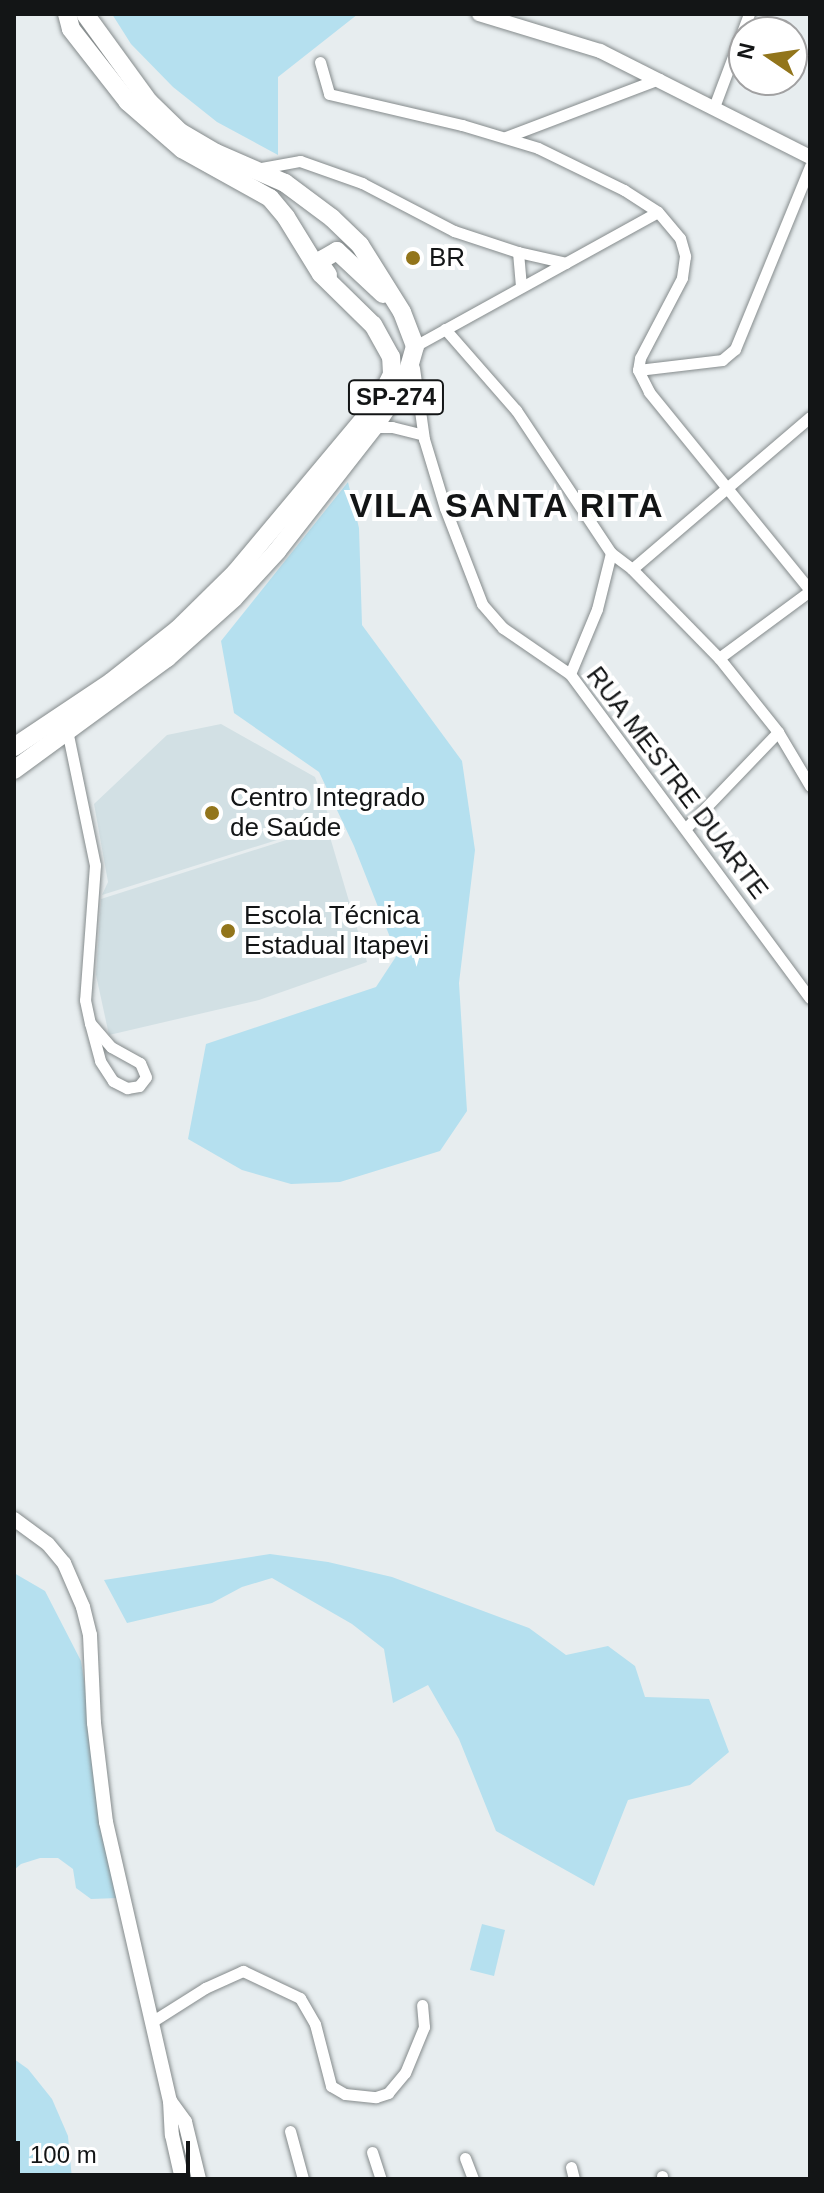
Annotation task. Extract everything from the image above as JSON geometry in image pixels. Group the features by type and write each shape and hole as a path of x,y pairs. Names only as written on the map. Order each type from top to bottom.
{"main road":[{"name":"SP-274","path":"14,747 111,682 178,629 263,543 378,402 392,374 391,357 373,325 321,274 286,217 270,198 182,149 128,102 71,29 67,14"},
{"name":"SP-274","path":"14,770 167,658 234,598 277,551 374,427 397,395 414,352 395,302 360,245 332,218 285,183 216,153 180,132 149,102 85,14"},
{"path":"351,306 322,268 323,259 330,252 337,251 344,255 374,287 395,302"}],"street":[{"path":"714,107 749,14"},
{"path":"485,15 600,51 810,157"},
{"path":"320,62 329,94 506,137 585,170 658,212 680,238 685,256 682,278 640,358 638,370 649,392 810,591 719,658"},
{"path":"506,137 659,79"},
{"path":"256,169 300,161 362,183 454,231 518,252 566,263"},
{"path":"638,370 722,360 735,349 810,166"},
{"path":"414,352 445,329 658,212"},
{"path":"518,252 521,287"},
{"path":"445,329 516,410 611,553 632,569 719,658 778,732 809,781"},
{"name":"RUA MESTRE DUARTE","path":"414,352 423,435 449,521 482,604 503,628 570,674 810,998"},
{"path":"632,569 810,417"},
{"path":"374,427 392,427 423,435"},
{"path":"570,674 597,609 611,553"},
{"path":"67,730 95,865 85,1000 90,1023 100,1061 113,1081 127,1088 139,1086 146,1077 145,1069 111,1047 90,1023"},
{"path":"686,828 778,732"},
{"path":"14,1519 48,1544 64,1563 83,1607 92,1658 94,1723 103,1806 170,2101 172,2135 182,2179"},
{"path":"153,2021 205,1988 243,1971 300,1998 315,2024 331,2086 345,2094 376,2097 388,2093 405,2073 424,2027 422,2005"},
{"path":"170,2101 185,2122 199,2179"},
{"path":"290,2131 303,2179"},
{"path":"372,2152 381,2179"},
{"path":"465,2158 473,2179"}],"shaded area":[{"path":"112,14 358,14 278,77 278,155 217,122 173,87 131,44"},
{"path":"348,482 359,528 362,625 462,761 475,850 459,983 467,1111 440,1151 340,1182 291,1184 242,1170 188,1139 206,1044 376,987 397,955 354,846 319,772 234,713 221,641"},
{"name":"Centro Integrado de Saúde","path":"221,724 315,777 331,823 102,895 108,882 94,804 167,735"},
{"name":"Escola Técnica Estadual Itapevi","path":"327,827 367,962 259,1000 109,1035 96,975 101,899"},
{"path":"270,1554 328,1562 392,1577 529,1628 566,1655 608,1646 635,1666 645,1697 709,1699 729,1752 690,1785 628,1800 594,1886 496,1831 459,1739 428,1685 393,1703 384,1649 352,1624 272,1578 242,1587 212,1603 127,1623 104,1580"},
{"path":"14,1573 45,1591 81,1661 118,1898 91,1899 76,1888 73,1869 58,1858 40,1858 21,1864 14,1870"},
{"path":"482,1924 505,1930 494,1976 470,1970"},
{"path":"14,2059 28,2069 52,2099 68,2136 72,2179 14,2179"}],"place":[{"name":"BR","path":"413,258"},
{"name":"Centro Integrado de Saúde","path":"212,813"},
{"name":"Escola Técnica Estadual Itapevi","path":"228,931"}],"district":[{"name":"VILA SANTA RITA","path":"507,506"}]}
